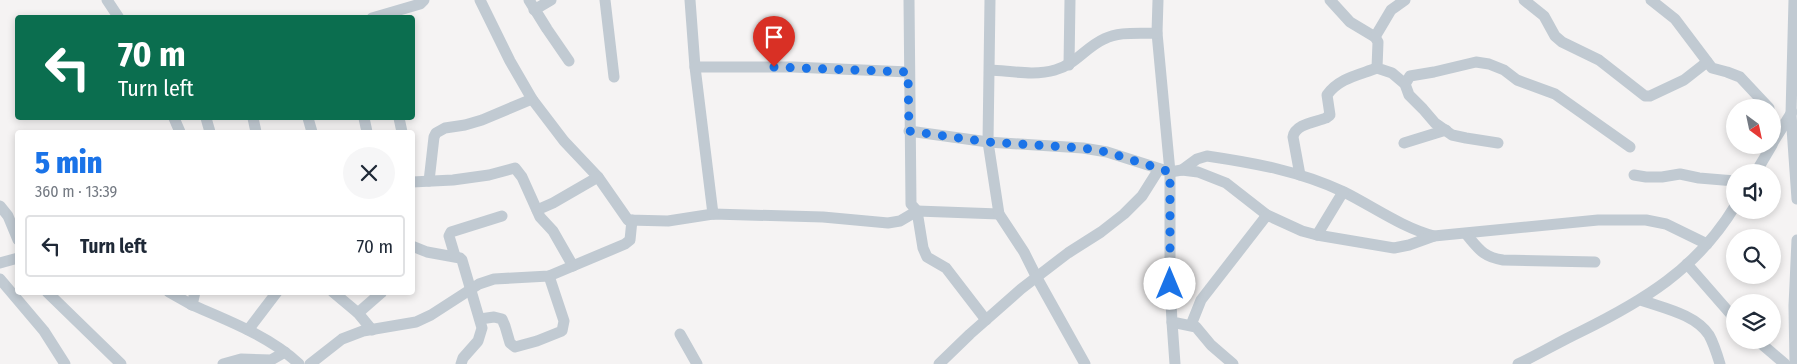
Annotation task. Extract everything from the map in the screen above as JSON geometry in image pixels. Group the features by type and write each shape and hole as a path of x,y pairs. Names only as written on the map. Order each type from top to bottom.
{"street":[{"path":"107,0 117,15"},
{"path":"381,15 420,4 424,0"},
{"path":"480,0 510,61 532,99 564,141 598,177 628,219 668,221 713,214 823,217 888,223 900,221 916,211 999,214"},
{"path":"551,0 532,5 570,61"},
{"path":"605,0 614,77"},
{"path":"690,0 695,67 713,214"},
{"path":"908,0 909,131 912,204 916,211 923,248 927,257 946,268 986,320"},
{"path":"990,0 988,142 999,214 1024,252 1085,364"},
{"path":"1069,65 1070,0"},
{"path":"1158,0 1157,33 1170,170 1170,284 1175,364"},
{"path":"1330,0 1350,22 1375,37 1378,42 1377,68"},
{"path":"1375,37 1391,10 1405,0"},
{"path":"1524,0 1544,16 1555,36 1562,42 1599,60 1645,96 1652,95 1684,80 1707,62"},
{"path":"1651,0 1675,18 1712,68 1740,78 1761,99"},
{"path":"1794,0 1791,114 1797,199"},
{"path":"990,70 1046,72 1069,65 1098,42 1109,36 1157,33"},
{"path":"1405,84 1410,76 1476,62 1490,64 1504,70 1517,80 1555,94 1630,147"},
{"path":"695,67 793,67 908,72"},
{"path":"1300,174 1293,132 1297,128 1330,115 1327,95 1336,85 1350,77 1377,68 1392,74 1405,84 1409,95 1436,122 1452,134 1498,143"},
{"path":"429,181 436,132 445,128 482,120 532,99"},
{"path":"1781,130 1797,102"},
{"path":"1781,122 1784,125"},
{"path":"1404,143 1446,130"},
{"path":"909,131 988,142 1083,148 1129,158 1170,170 1198,172 1226,182 1267,215 1302,231 1394,248 1434,236 1598,220 1646,220 1666,224 1707,244"},
{"path":"939,364 1016,293 1068,253 1101,232 1124,214 1170,170 1207,156 1269,166 1300,174 1343,192 1409,227 1434,236"},
{"path":"415,182 489,175 515,168 522,177 540,217 553,231 573,266"},
{"path":"1634,175 1654,177 1680,174 1726,180"},
{"path":"537,210 598,177"},
{"path":"1317,235 1343,192"},
{"path":"0,206 8,216 15,233"},
{"path":"1191,325 1201,300 1267,215"},
{"path":"456,256 449,236 451,232 502,216"},
{"path":"1518,364 1641,300 1663,285 1688,264 1727,219"},
{"path":"310,364 342,339 363,331 416,322 431,315 470,289 494,279 549,276 628,244 632,220"},
{"path":"1466,234 1484,254 1491,258 1503,260 1595,262"},
{"path":"1795,364 1794,306 1797,240"},
{"path":"415,247 427,252 456,256 462,260 482,328 478,340 463,358 461,364"},
{"path":"0,263 15,259"},
{"path":"1688,264 1726,308"},
{"path":"480,319 494,317 502,319 510,343 515,347 562,331 564,322 549,276"},
{"path":"0,279 44,331 65,364"},
{"path":"50,295 121,364"},
{"path":"174,295 248,330 285,352 299,364"},
{"path":"192,305 194,295"},
{"path":"248,330 275,295"},
{"path":"337,295 358,313 372,330"},
{"path":"358,313 379,295"},
{"path":"1641,300 1681,315 1703,328 1712,340 1720,364"},
{"path":"1172,322 1191,325 1200,330 1211,345 1233,364"},
{"path":"680,334 697,364"},
{"path":"1768,349 1785,364"},
{"path":"223,364 242,359 268,362 285,352"}],"route":[{"path":"774,67 908,72 909,131 988,142 1083,148 1129,158 1170,172 1170,284"}]}
